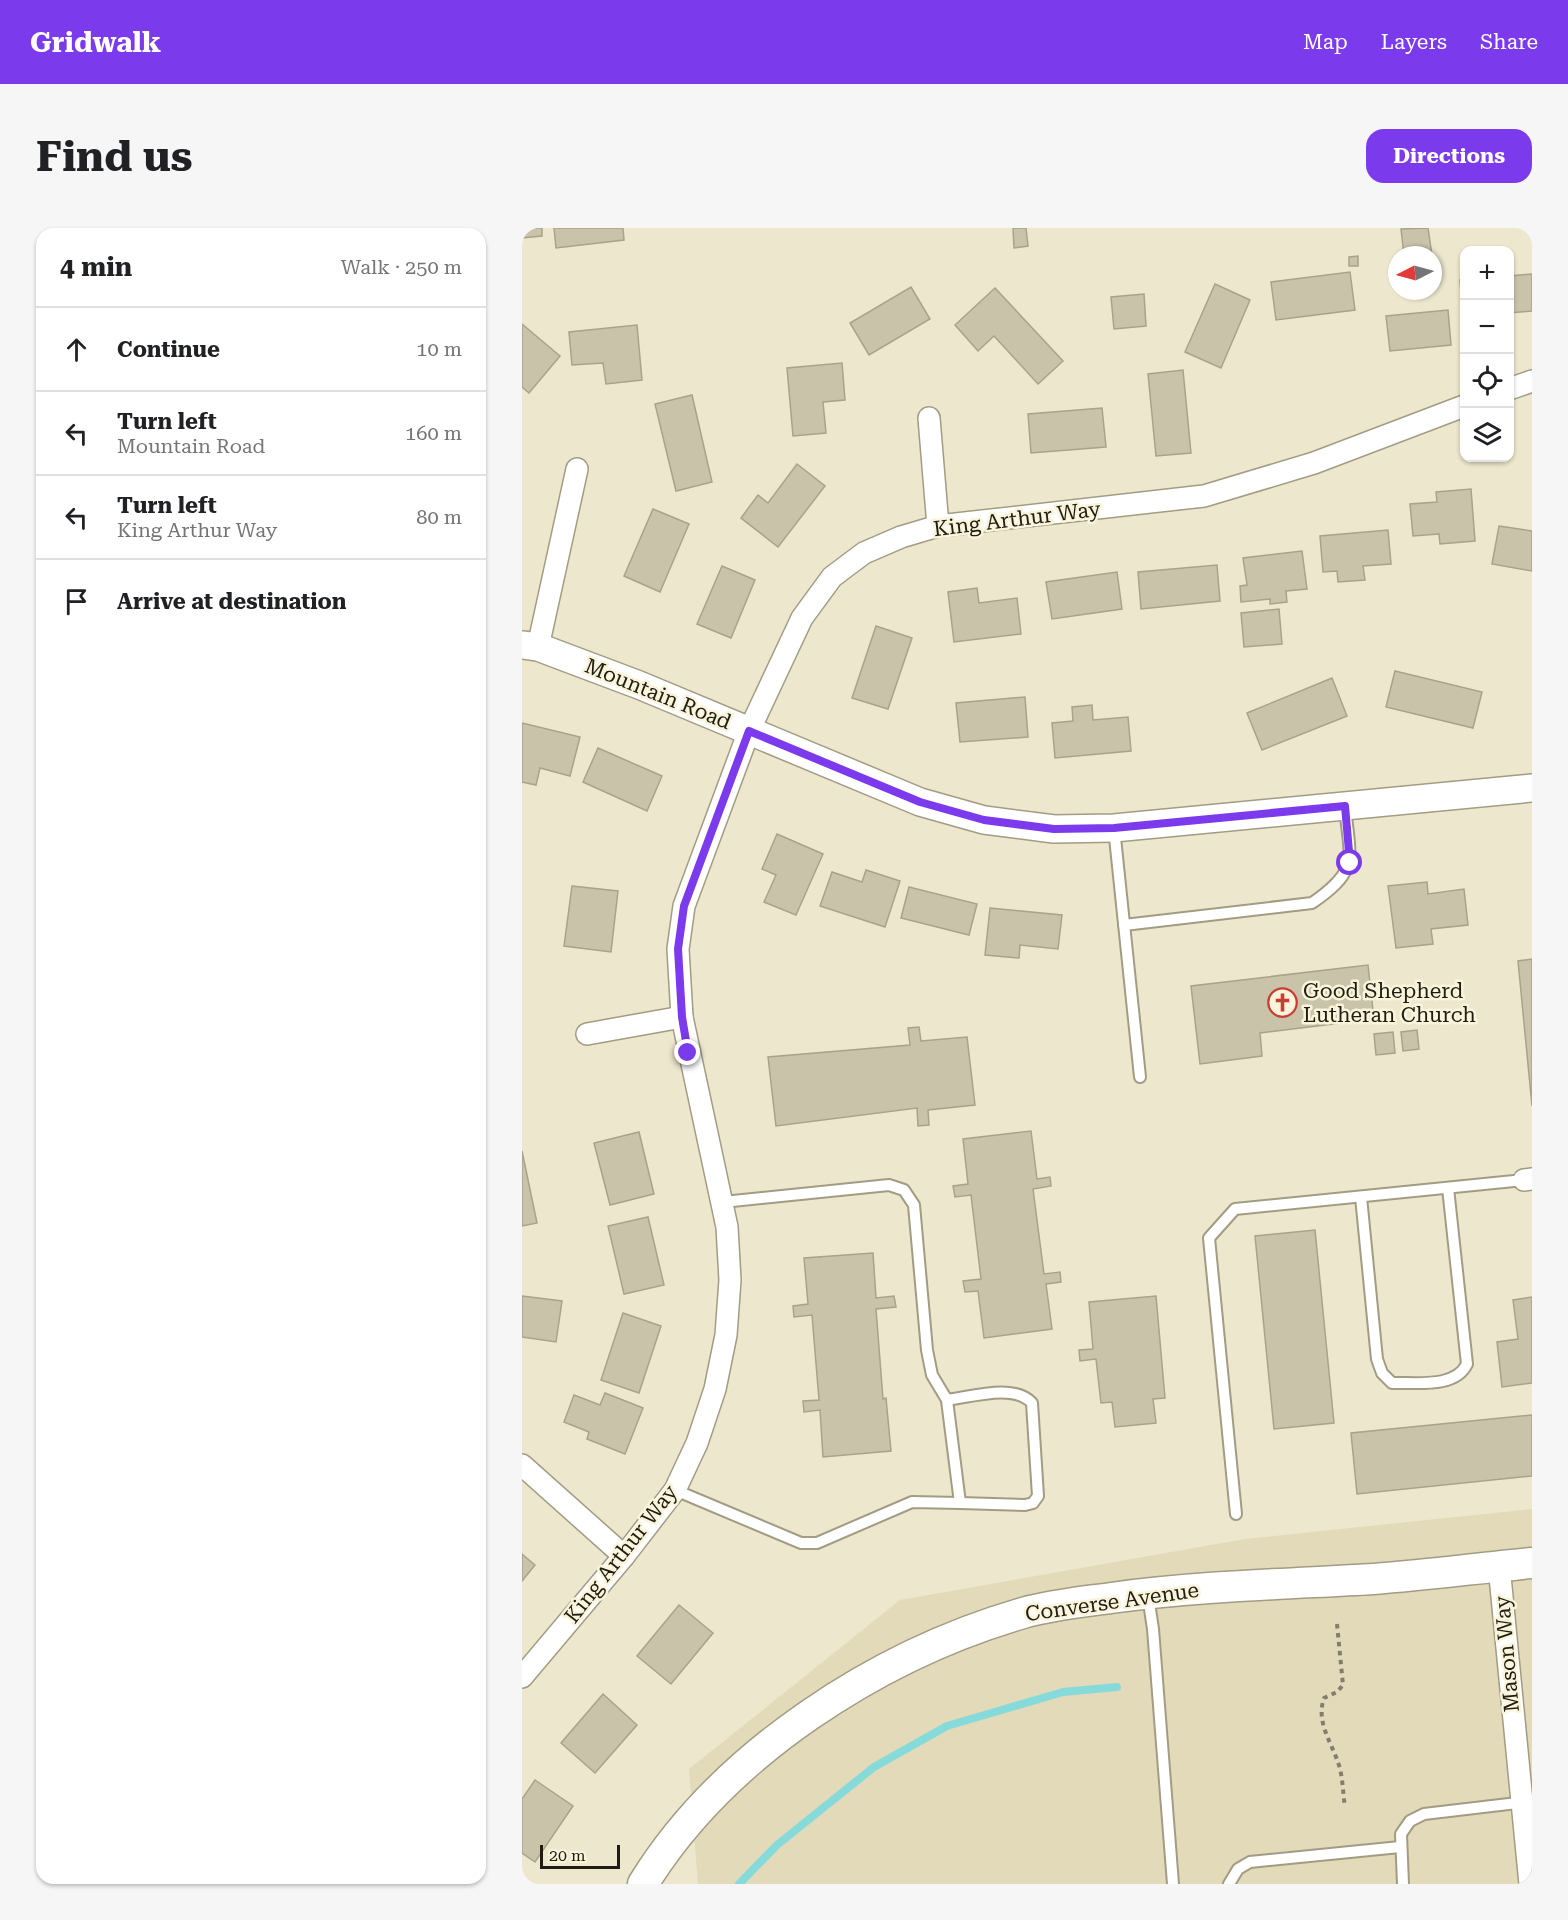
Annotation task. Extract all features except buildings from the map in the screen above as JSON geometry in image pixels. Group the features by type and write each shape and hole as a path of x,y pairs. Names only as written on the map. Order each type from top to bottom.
{"main road":[{"name":"Converse Avenue","path":"643,1884 702,1808 758,1753 816,1710 888,1668 964,1633 1025,1613 1147,1593 1254,1584 1375,1579 1532,1563"}],"street":[{"path":"1514,387 1532,381"},
{"name":"King Arthur Way","path":"522,1677 624,1556 675,1490 697,1443 711,1400 726,1335 730,1280 723,1202 682,1017 678,949 684,906 749,731 802,618 832,577 864,553 901,537 938,525 1204,496 1314,463 1460,408"},
{"path":"929,418 938,525"},
{"path":"530,646 577,469"},
{"name":"Mountain Road","path":"530,646 749,731 920,802 984,820 1054,829 1114,828 1532,788"},
{"path":"586,1034 682,1017"},
{"path":"522,1465 624,1556"},
{"name":"Mason Way","path":"1499,1566 1527,1802 1530,1884"}],"lane":[{"path":"1124,926 1312,903 1337,886 1350,863 1345,806"},
{"path":"1114,828 1140,1077"},
{"path":"1236,1514 1209,1238 1235,1209 1528,1180"},
{"path":"723,1202 889,1185 904,1191 914,1205 927,1350 932,1375 947,1400 960,1503"},
{"path":"1361,1197 1377,1359 1382,1373 1392,1383 1447,1381 1462,1374 1467,1365 1448,1188"},
{"path":"675,1490 801,1543 817,1543 912,1502 1026,1505 1033,1503 1038,1496 1032,1402 1026,1396 1014,1392 947,1400"},
{"path":"1147,1593 1154,1629 1173,1884"},
{"path":"1403,1884 1400,1847 1404,1827 1424,1814 1527,1802"},
{"path":"1229,1884 1238,1869 1250,1862 1400,1847"}],"path":[{"path":"1337,1624 1343,1685 1337,1692 1324,1698 1323,1711 1326,1739 1340,1770 1345,1807"}],"shaded area":[{"path":"1532,1509 1532,1884 698,1884 689,1769 900,1600 1245,1539"}],"waterway":[{"path":"739,1884 777,1845 874,1767 947,1726 1063,1692 1117,1687"}],"place":[{"name":"Good Shepherd Lutheran Church","path":"1282,1003"}],"route":[{"path":"688,1053 682,1017 678,949 684,906 749,731 920,802 984,820 1054,829 1114,828 1345,806 1350,863"}]}
